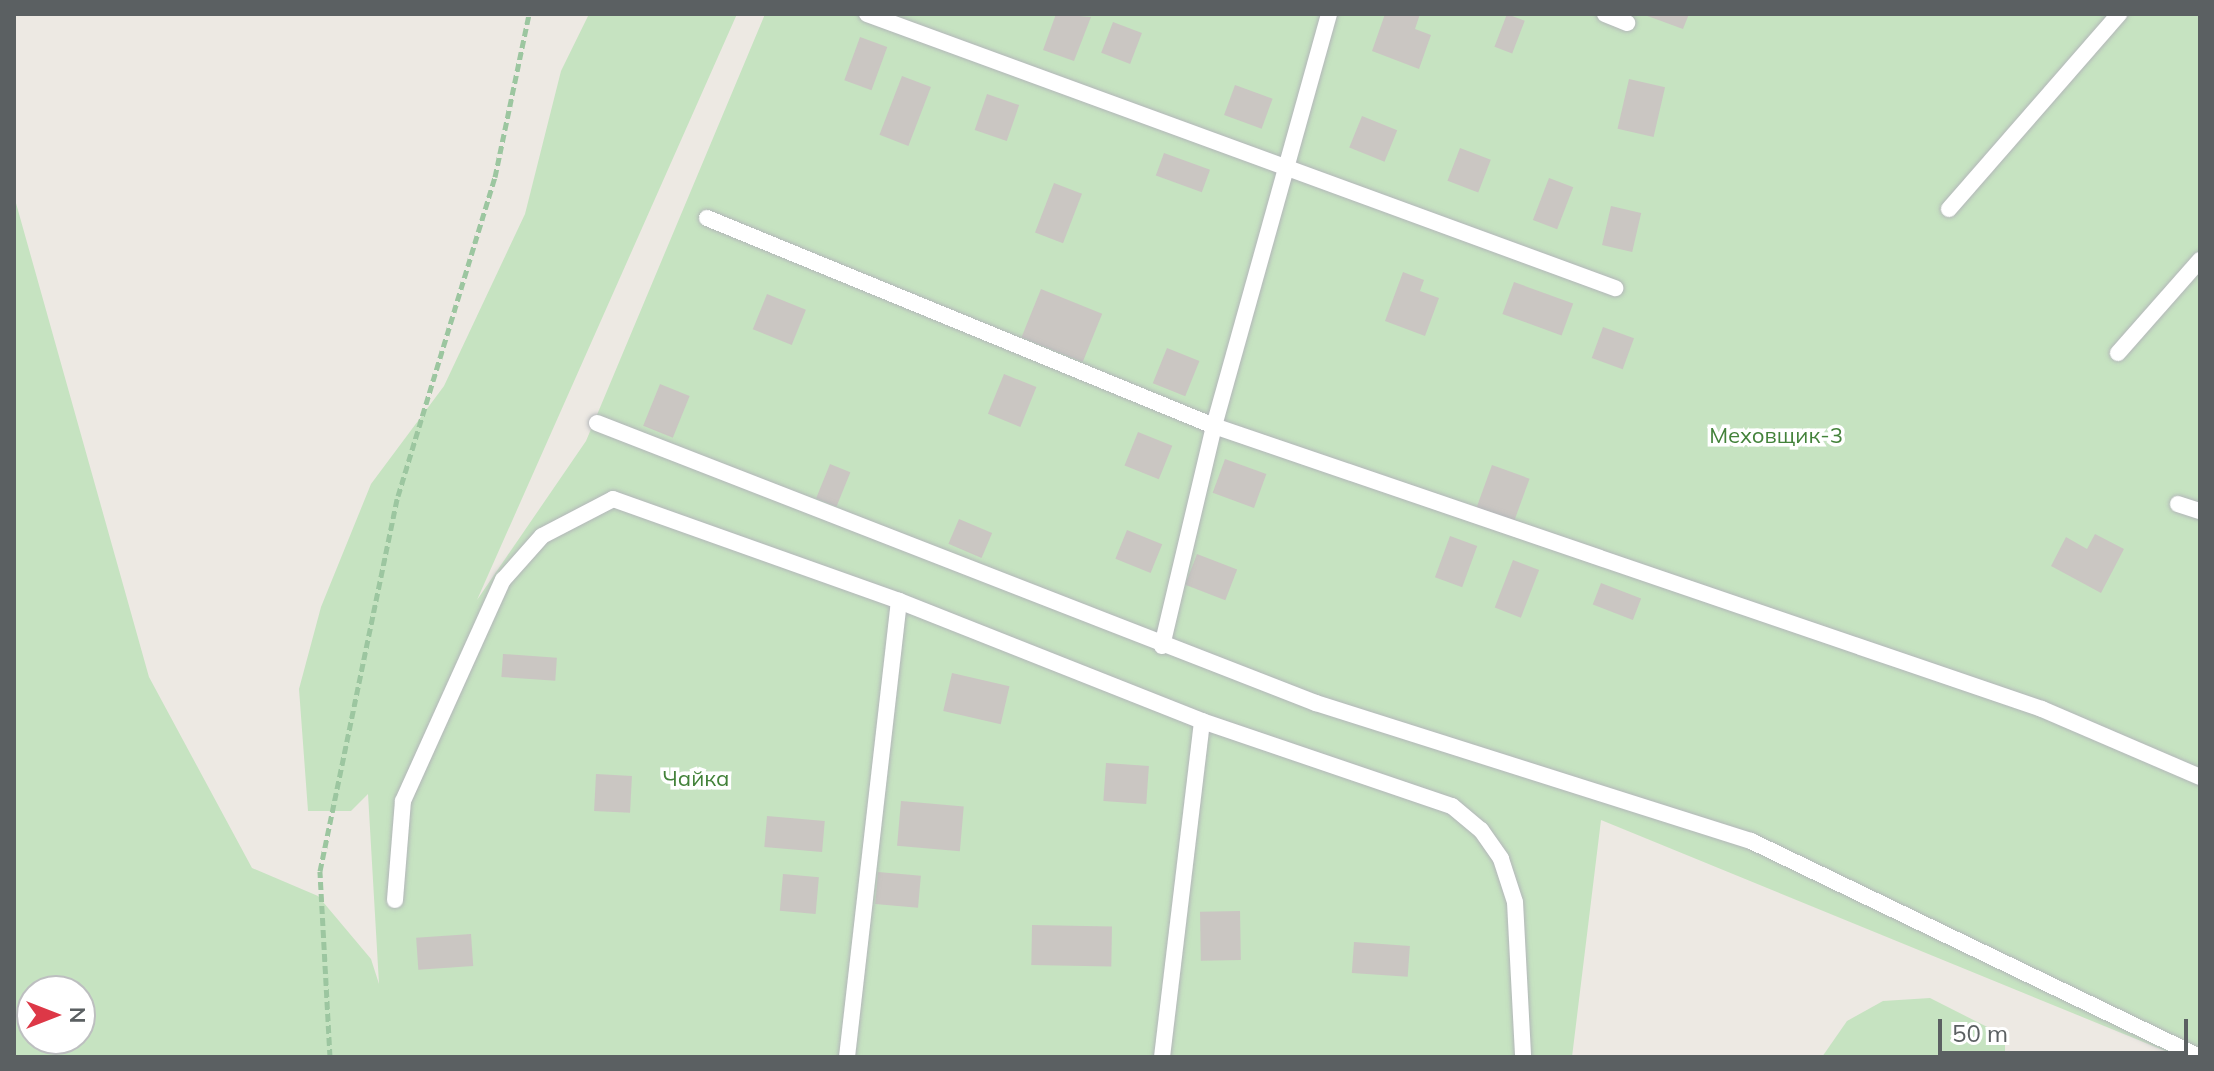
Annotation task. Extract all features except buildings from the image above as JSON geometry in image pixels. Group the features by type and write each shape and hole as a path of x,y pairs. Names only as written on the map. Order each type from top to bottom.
{"lane":[{"path":"867,14 1615,288"},
{"path":"1162,646 1214,426 1329,14"},
{"path":"1605,14 1627,23"},
{"path":"1949,209 2119,14"},
{"path":"707,218 1214,426 2042,709 2200,777"},
{"path":"2118,353 2200,260"},
{"path":"597,423 1162,646 1316,703 1751,841 2199,1057"},
{"path":"395,900 403,801 503,580 542,536 593,505 613,499 899,601 1202,721 1452,806 1481,830 1501,859 1515,902 1523,1057"},
{"path":"2178,504 2200,511"},
{"path":"847,1057 899,601"},
{"path":"1162,1057 1202,721"}],"path":[{"path":"330,1057 320,871 398,496 495,177 529,14"}],"green space":[{"name":"Меховщик-3","path":"589,14 737,14 477,600 586,441 765,14 2200,14 2200,1057 2180,1057 1601,820 1572,1057 14,1057 14,196 149,677 252,868 318,896 371,959 379,984 368,794 351,811 308,811 299,689 321,607 371,484 444,386 525,214 561,71"},
{"path":"1930,998 2005,1036 2005,1057 1822,1057 1847,1021 1883,1001"}],"park label":[{"name":"Чайка","path":"696,779"}]}
